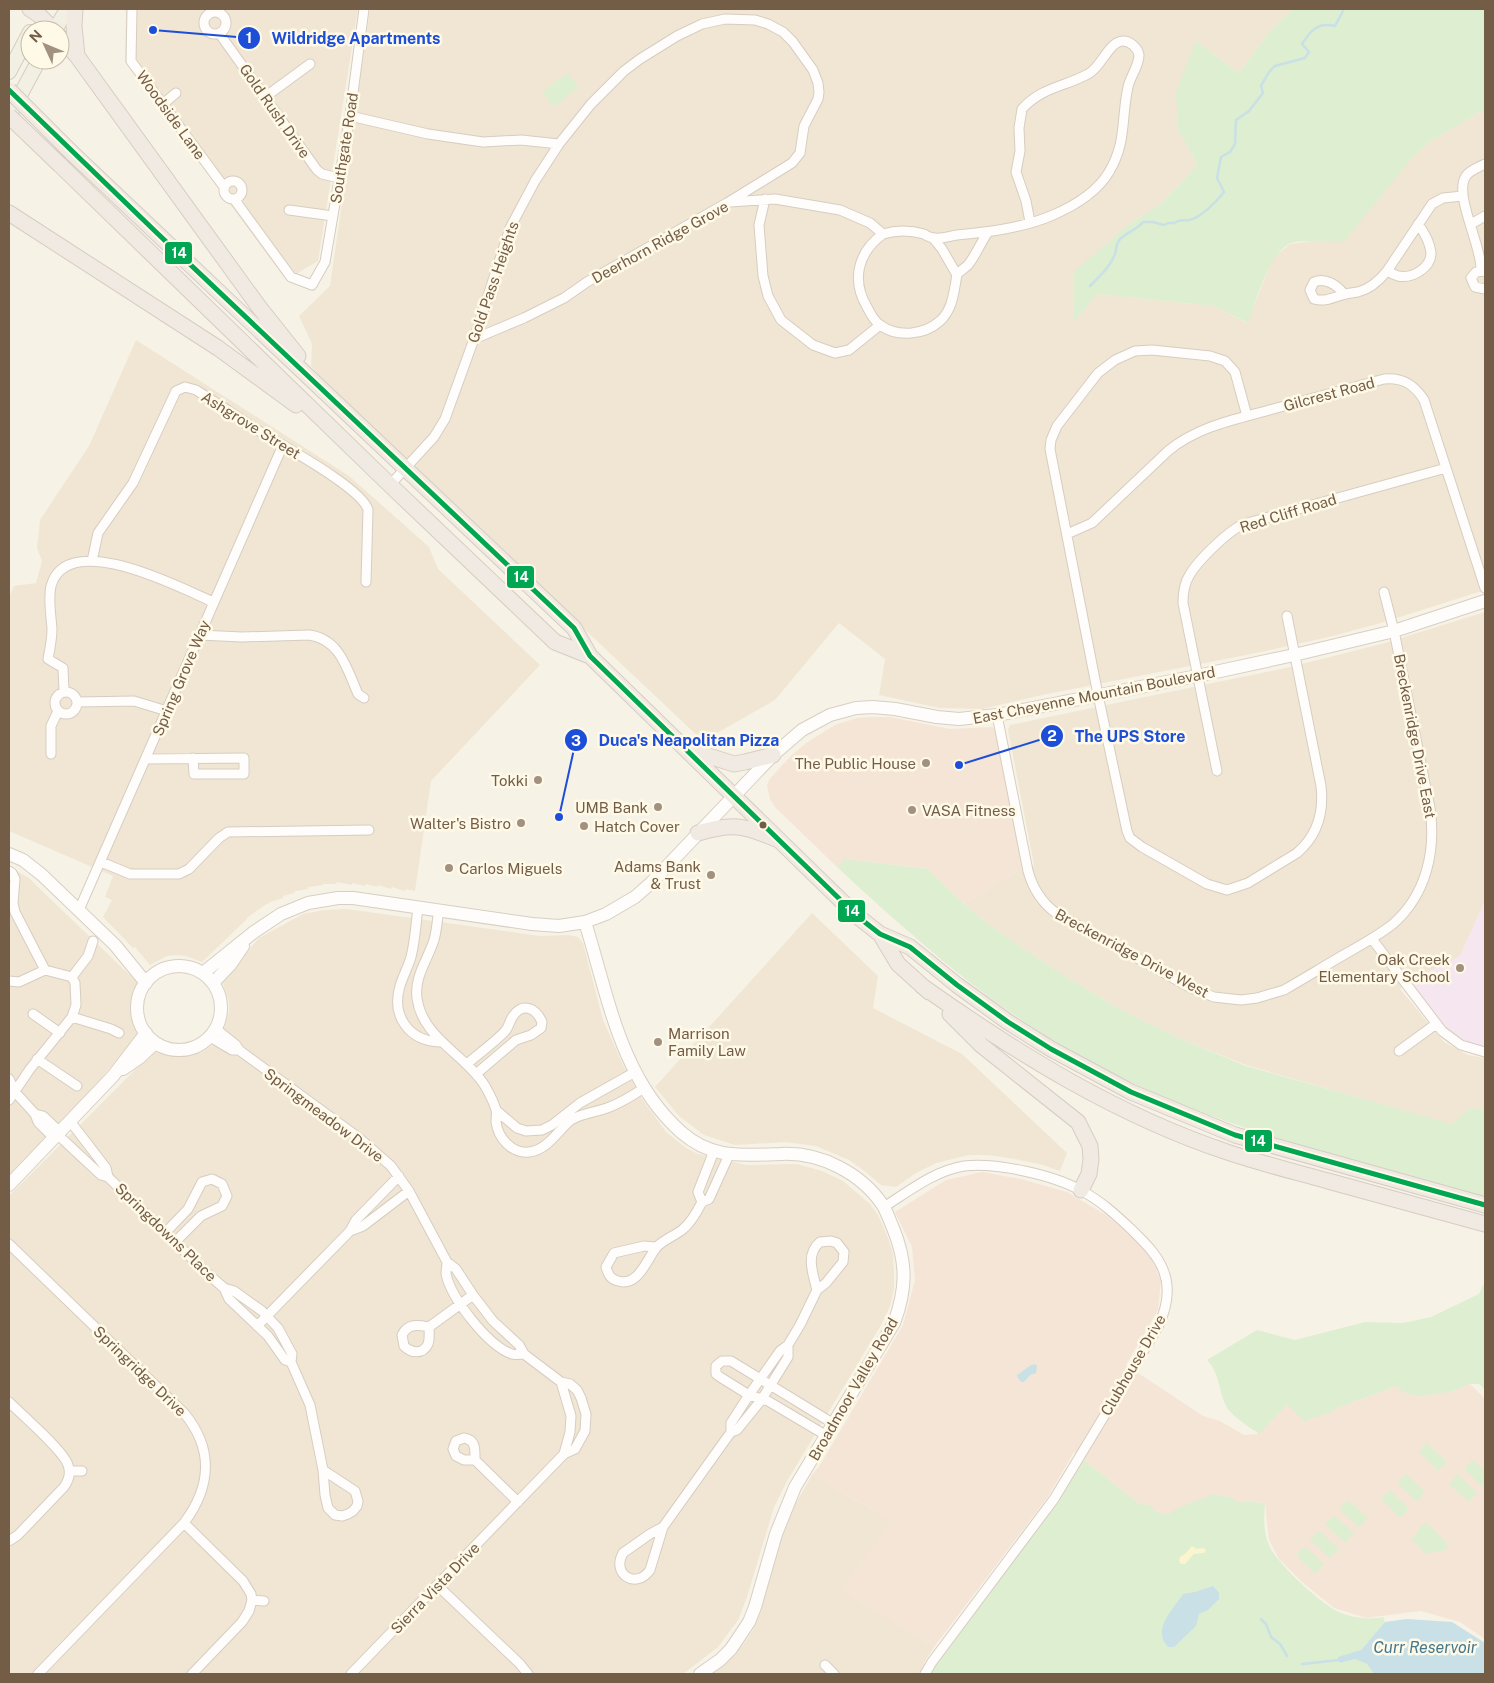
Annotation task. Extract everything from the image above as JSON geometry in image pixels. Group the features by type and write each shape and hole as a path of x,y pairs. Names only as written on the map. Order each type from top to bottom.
{"highway":[{"path":"75,9 74,26 77,56"},
{"path":"70,48 279,333 352,418"},
{"path":"9,90 574,628 590,656 857,916 880,934 910,947 956,985 1008,1022 1059,1054 1130,1092 1235,1135 1485,1205"},
{"path":"9,116 390,485 556,642 590,656"},
{"path":"11,215 245,366 292,401 378,473"},
{"path":"687,749 734,764 773,755"},
{"path":"698,833 718,827 740,826 781,841"},
{"path":"880,934 898,964 981,1045 1078,1122 1090,1146 1091,1159 1089,1174 1081,1190"},
{"path":"922,986 1041,1065 1122,1109 1181,1134 1229,1153 1485,1224"}],"main road":[{"path":"60,20 67,9"},
{"path":"9,72 20,51"},
{"path":"9,116 34,70"}],"street":[{"name":"Woodside Lane","path":"132,9 131,61 224,187"},
{"name":"Southgate Road","path":"234,199 291,277 312,284 325,262 350,116 364,9"},
{"path":"220,10 225,17 226,24 219,33 210,32 205,24 208,15 220,10"},
{"name":"Gold Pass Heights","path":"390,485 435,436 451,406 510,228 535,181 559,144 591,104 624,71 677,36 702,24 725,19 755,20 783,32 793,42 818,83 818,99 804,126 800,153 792,163 727,202"},
{"name":"Gold Rush Drive","path":"219,33 316,170 322,174 339,178"},
{"path":"988,232 969,264 957,275 950,307 940,321 932,327 922,332 903,334 880,325 873,318 861,298 858,268 862,256 868,247 883,234 902,231 933,238 988,232 1030,222 1054,215 1081,200 1099,185 1111,169 1122,141 1128,87 1138,58 1138,51 1132,45 1123,41 1117,43 1111,47 1090,74 1039,94 1022,109 1020,151 1016,172 1026,201 1030,222"},
{"path":"265,97 310,64"},
{"path":"163,104 176,93"},
{"path":"350,116 428,134 483,142 521,140 559,144"},
{"path":"1485,164 1466,175 1463,181 1465,206 1479,250 1483,271 1474,273 1472,281 1478,288 1485,289"},
{"path":"231,180 241,184 243,189 242,194 234,199 225,194 224,187 231,180"},
{"path":"1344,294 1361,291 1381,278 1432,204 1450,196 1463,196"},
{"path":"765,199 758,225 763,276 768,296 781,320 813,345 834,353 849,350 880,325"},
{"name":"Deerhorn Ridge Grove","path":"474,339 524,318 564,298 587,282 727,202 775,199 840,210 870,223 883,234"},
{"path":"289,210 333,216"},
{"path":"1471,224 1485,216"},
{"path":"1387,271 1401,277 1418,272 1426,266 1431,255 1425,233 1418,224"},
{"path":"933,238 942,249 957,275"},
{"path":"1247,416 1235,372 1231,366 1218,358 1145,350 1125,354 1098,373 1058,426 1051,440 1051,459 1124,822 1130,838 1142,847 1207,884 1227,890 1248,883 1304,848 1314,833 1321,814 1321,786 1287,616"},
{"name":"Gilcrest Road","path":"1067,534 1092,523 1177,443 1210,427 1384,379 1400,379 1414,386 1424,400 1485,588"},
{"name":"Ashgrove Street","path":"92,561 98,533 133,483 173,396 181,388 191,387 320,468 365,503 368,510 366,582"},
{"name":"Spring Grove Way","path":"79,910 283,445"},
{"name":"Red Cliff Road","path":"1216,770 1183,594 1192,571 1230,532 1244,524 1446,468"},
{"path":"64,691 64,668 48,659 52,630 51,588 63,568 78,562 92,561 143,572 213,602"},
{"name":"Breckenridge Drive East","path":"1372,939 1402,915 1420,889 1431,853 1433,836 1430,808 1394,631 1384,592"},
{"name":"East Cheyenne Mountain Boulevard","path":"203,973 254,932 281,914 308,903 323,900 353,898 540,925 559,926 585,922 606,914 635,897 651,883 773,755 802,730 830,715 856,708 895,709 937,718 959,719 997,716 1294,655 1394,631 1485,601"},
{"path":"199,635 242,637 309,635 320,637 330,642 338,650 358,694 364,698"},
{"path":"64,691 72,693 78,702 75,710 65,714 58,711 54,704 57,695 64,691"},
{"path":"78,702 134,701 167,711"},
{"path":"51,754 51,726 58,711"},
{"name":"Breckenridge Drive West","path":"997,716 1032,883 1043,902 1056,913 1191,988 1227,1000 1257,998 1284,990 1372,939"},
{"path":"146,759 193,758 244,758 244,774 194,774 193,758"},
{"path":"101,862 130,874 172,875 189,869 219,838 228,832 369,830"},
{"path":"9,854 32,866 149,979"},
{"path":"9,871 12,872 15,879 12,913 45,970"},
{"path":"418,907 414,945 408,969 400,986 398,1003 402,1019 412,1032 419,1038 429,1042 440,1042"},
{"path":"439,910 434,939 417,986 418,1007 424,1020 440,1042 476,1074 489,1093 497,1111 517,1128 526,1131 542,1130 623,1102 644,1088"},
{"name":"Broadmoor Valley Road","path":"585,922 610,1011 624,1050 644,1088 670,1122 681,1133 698,1144 714,1151 742,1156 804,1155 820,1159 852,1175 884,1207 899,1242 904,1267 903,1294 894,1323 795,1487 783,1514 755,1608 749,1622 731,1649 720,1660 700,1674"},
{"name":"East Cheyenne Mountain Boulevard","path":"213,983 230,965 248,938"},
{"path":"1372,939 1436,1024 1454,1041 1468,1048 1485,1052"},
{"path":"72,977 88,956 93,941"},
{"path":"176,966 190,967 203,973 213,983 220,997 220,1022 213,1033 198,1045 183,1050 169,1049 155,1043 146,1033 139,1019 139,996 149,979 161,970 176,966"},
{"path":"408,969 421,972"},
{"path":"9,981 20,982 45,970 72,977 75,983 76,1004 72,1017 37,1059 9,1100"},
{"path":"467,1064 506,1030 514,1014 519,1010 524,1007 535,1011 542,1022 541,1028 530,1035 516,1040 476,1074"},
{"path":"33,1014 60,1033"},
{"path":"72,1017 111,1029 119,1034"},
{"path":"1399,1051 1436,1024"},
{"path":"9,1185 113,1076 146,1033"},
{"name":"Springmeadow Drive","path":"213,1033 232,1050 239,1050 382,1158 410,1190 447,1262 456,1269 473,1295 494,1321 518,1345 524,1354 561,1382 570,1384 577,1390 582,1398 586,1414 585,1431 582,1438 575,1449 564,1454 518,1502"},
{"path":"113,1076 139,1058 155,1043"},
{"path":"37,1059 77,1086"},
{"path":"497,1111 496,1123 502,1138 514,1149 529,1152 544,1146 562,1122 580,1103 635,1072"},
{"name":"Springdowns Place","path":"9,1079 15,1092 35,1114 43,1116 57,1135 101,1175 108,1177 224,1288 229,1299 268,1336 285,1360 291,1362"},
{"name":"Springdowns Place","path":"70,1121 106,1168 108,1177"},
{"path":"702,1202 698,1192 714,1151"},
{"path":"656,1247 644,1246 614,1252 606,1267 609,1275 621,1282 629,1282 637,1277 656,1247 683,1229 702,1202 709,1199 729,1155"},
{"name":"Clubhouse Drive","path":"884,1207 928,1178 946,1170 965,1166 986,1165 1024,1172 1066,1183 1081,1190 1110,1209 1151,1248 1165,1273 1168,1301 1158,1327 1054,1499 925,1674"},
{"path":"257,1326 350,1230 356,1220 399,1176"},
{"path":"165,1233 188,1208 202,1182 212,1178 222,1184 227,1196 222,1206 201,1216 175,1242"},
{"path":"350,1230 363,1226 410,1190"},
{"path":"663,1527 622,1553 619,1566 624,1575 629,1578 639,1579 647,1575 653,1564 663,1527 730,1432 731,1423 748,1395 780,1351 788,1345 804,1319 817,1290 826,1283 843,1262 844,1252 837,1243 831,1241 820,1242 814,1249 811,1262 817,1290"},
{"name":"Springridge Drive","path":"9,1244 184,1413 196,1429 203,1448 206,1468 200,1499 184,1523 38,1674"},
{"name":"Springmeadow Drive","path":"447,1262 446,1272 460,1304 474,1322 496,1343 513,1354 524,1354"},
{"name":"Springdowns Place","path":"224,1288 234,1291 267,1316 278,1328 292,1354 291,1362 310,1404 323,1470 324,1495 331,1512 342,1516 353,1511 358,1501 355,1491 323,1470"},
{"path":"429,1327 473,1295"},
{"path":"730,1432 738,1430 762,1399 788,1357 788,1345"},
{"path":"826,1436 768,1401 748,1395 720,1378 716,1374 716,1366 727,1360 834,1424"},
{"name":"Springmeadow Drive","path":"561,1382 571,1416 570,1432 564,1454"},
{"path":"9,1402 63,1455 70,1471 68,1482 64,1487 18,1535 9,1541"},
{"path":"475,1460 518,1502"},
{"path":"70,1471 82,1471"},
{"name":"Sierra Vista Drive","path":"355,1673 518,1502"},
{"path":"184,1523 243,1581 251,1594 252,1600 249,1611 242,1622 192,1674"},
{"path":"438,1585 528,1674"},
{"path":"252,1600 264,1601"},
{"path":"825,1665 834,1674"}],"shaded area":[{"path":"126,9 358,9 318,261 286,280 125,62"},
{"path":"370,9 1293,9 1270,31 1239,73 1196,41 1178,129 1197,165 1162,203 1129,224 1075,321 1096,294 1214,306 1247,323 1273,258 1290,244 1312,241 1429,142 1485,109 1485,590 1333,636 982,709 940,708 879,695 885,659 839,623 775,700 703,741 348,406 311,366 312,344 299,316 330,286"},
{"path":"136,340 349,476 429,547 438,569 540,665 431,781 415,891 406,889 405,891 392,887 391,889 378,885 377,887 366,884 365,886 337,882 336,884 323,884 295,891 283,896 283,898 270,902 247,918 202,962 186,956 176,955 167,956 150,965 135,947 133,948 103,917 112,900 105,897 113,876 9,831 9,597 14,586 36,583 42,561 37,548 40,520 89,446"},
{"path":"1485,612 1485,901 1460,956 1410,981 1400,989 1444,1042 1468,1055 1485,1058 1485,1110 1471,1107 1452,1125 1246,1065 1188,1042 1121,1010 1057,971 989,925 964,904 1023,868 1034,865 1008,730 1010,725 1290,667 1385,643"},
{"path":"890,717 950,729 992,727 995,729 1023,868 964,904 928,869 844,859 837,867 775,807 770,799 767,786 769,780 792,755 806,743 835,725 857,718"},
{"path":"9,867 29,878 137,982 133,993 131,1015 138,1035 137,1039 118,1058 83,1100 9,1176"},
{"name":"Oak Creek Elementary School","path":"1485,901 1485,1046 1471,1044 1452,1033 1410,981 1460,956"},
{"path":"347,909 540,936 568,935 578,937 583,943 603,1020 622,1063 642,1099 666,1132 686,1148 698,1154 746,1165 797,1164 822,1171 843,1181 870,1204 878,1215 888,1238 893,1254 894,1273 894,1289 890,1306 881,1325 787,1481 774,1507 747,1597 738,1620 718,1647 683,1674 9,1674 9,1196 155,1051 173,1056 189,1056 202,1052 213,1045 225,1026 229,1012 229,1002 222,980 259,938 303,914 324,910"},
{"path":"812,913 878,976 873,1008 962,1054 1067,1153 1060,1171 1015,1159 988,1155 969,1155 936,1163 916,1173 896,1187 881,1185 849,1160 816,1146 785,1142 735,1145 704,1135 679,1116 655,1087"},
{"path":"982,1172 1021,1179 1067,1192 1106,1215 1147,1250 1161,1280 1158,1310 1126,1365 1203,1416 1220,1421 1244,1435 1258,1434 1287,1405 1332,1412 1337,1408 1397,1386 1450,1392 1470,1384 1485,1399 1485,1639 1460,1622 1421,1611 1366,1618 1334,1608 1302,1582 1279,1559 1269,1540 1265,1503 1235,1501 1230,1497 1213,1494 1169,1514 1162,1514 1155,1511 1151,1506 1138,1503 1074,1452 1047,1498 934,1647 841,1590 892,1521 812,1475 820,1465 903,1325 915,1280 912,1247 895,1212 946,1180"},
{"path":"812,1475 892,1521 842,1590 934,1647 925,1661 920,1674 710,1674 735,1655 753,1630 761,1610 779,1544 792,1510"}],"green space":[{"path":"1293,9 1485,9 1485,109 1429,142 1410,160 1344,242 1294,242 1282,250 1269,268 1248,323 1214,306 1097,294 1074,322 1074,272 1129,224 1162,203 1197,165 1178,129 1176,91 1196,41 1239,73 1270,31"},
{"path":"567,73 579,87 554,107 543,92"},
{"path":"844,859 928,869 989,925 1057,971 1121,1010 1188,1042 1246,1066 1452,1124 1471,1107 1485,1110 1485,1197 1374,1167 1264,1134 1156,1094 1104,1069 1024,1022 968,981 888,914 837,867"},
{"path":"1485,1281 1485,1389 1479,1384 1470,1384 1450,1392 1418,1396 1403,1392 1397,1386 1304,1421 1287,1405 1259,1434 1238,1419 1228,1409 1222,1397 1215,1371 1207,1360 1257,1330 1295,1340 1365,1322 1402,1323 1431,1317 1479,1294"},
{"path":"1427,1443 1447,1462 1438,1471 1419,1452"},
{"path":"1084,1460 1138,1503 1151,1506 1155,1511 1162,1514 1169,1514 1178,1508 1213,1494 1230,1497 1236,1501 1265,1503 1264,1519 1267,1540 1274,1553 1290,1573 1323,1602 1341,1613 1362,1618 1383,1617 1385,1622 1361,1650 1340,1663 1355,1659 1367,1664 1374,1674 931,1674 942,1655 1058,1502"},
{"path":"1473,1460 1485,1471 1484,1488 1464,1469"},
{"path":"1406,1474 1425,1492 1417,1502 1397,1483"},
{"path":"1458,1474 1477,1493 1469,1502 1449,1484"},
{"path":"1390,1490 1409,1509 1400,1518 1381,1499"},
{"path":"1348,1500 1368,1518 1359,1528 1339,1509"},
{"path":"1334,1515 1354,1533 1345,1543 1325,1524"},
{"path":"1426,1522 1447,1543 1448,1549 1442,1552 1423,1553 1418,1545 1411,1541"},
{"path":"1319,1530 1339,1549 1330,1558 1310,1540"},
{"path":"1305,1546 1324,1564 1315,1574 1296,1555"}],"sand":[{"path":"1192,1546 1197,1549 1204,1548 1206,1551 1194,1554 1185,1564 1181,1564 1179,1561 1180,1557"}],"water":[{"path":"1035,1364 1037,1366 1036,1373 1030,1375 1024,1382 1021,1382 1017,1375"},
{"path":"1213,1586 1219,1593 1219,1599 1208,1610 1199,1614 1196,1626 1174,1647 1168,1647 1163,1640 1163,1626 1183,1594"},
{"name":"Curr Reservoir","path":"1407,1619 1452,1622 1485,1643 1485,1674 1374,1674 1367,1664 1355,1659 1340,1663 1338,1657 1361,1650 1385,1622"}],"waterway":[{"path":"1090,286 1110,263 1120,239 1143,222 1164,225 1194,219 1204,213 1217,200 1224,192 1217,178 1221,157 1230,152 1235,144 1236,120 1249,111 1263,93 1261,86 1273,68 1305,58 1309,52 1302,44 1309,35 1319,26 1335,26 1344,9"},
{"path":"1261,1619 1266,1624 1271,1637 1280,1644 1287,1656"},
{"path":"1302,1664 1339,1660"}],"transit line":[{"name":"14","path":"9,90 157,233 574,628 590,656 857,916 880,934 910,947 957,985 1008,1022 1051,1049 1131,1092 1235,1135 1485,1205"}],"place":[{"name":"Wildridge Apartments","path":"153,30"},
{"name":"The Public House","path":"926,763"},
{"name":"The UPS Store","path":"959,765"},
{"name":"Tokki","path":"538,780"},
{"name":"UMB Bank","path":"658,807"},
{"name":"VASA Fitness","path":"912,810"},
{"name":"Duca's Neapolitan Pizza","path":"559,817"},
{"name":"Walter's Bistro","path":"521,823"},
{"name":"Hatch Cover","path":"584,826"},
{"name":"Carlos Miguels","path":"449,868"},
{"name":"Adams Bank & Trust","path":"711,875"},
{"name":"Oak Creek Elementary School","path":"1460,968"},
{"name":"Marrison Family Law","path":"658,1042"}]}
